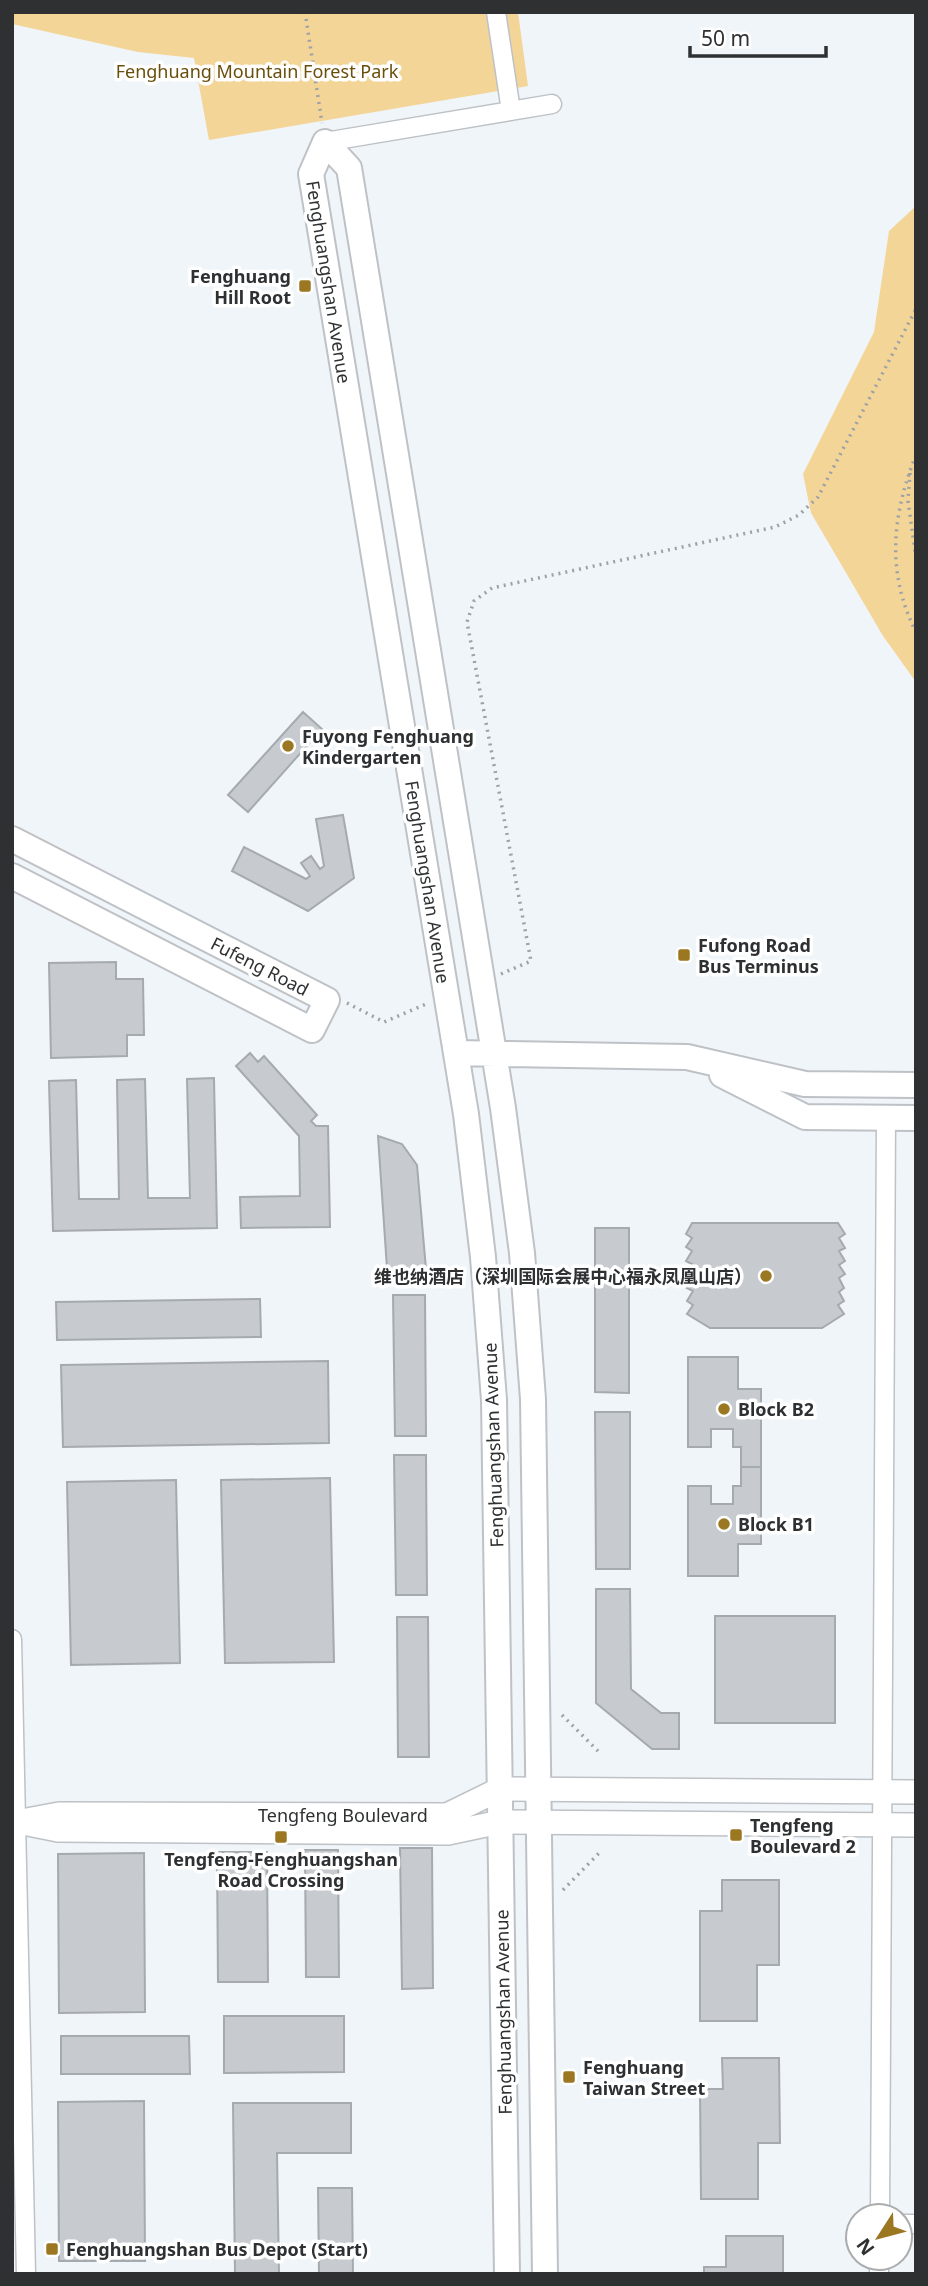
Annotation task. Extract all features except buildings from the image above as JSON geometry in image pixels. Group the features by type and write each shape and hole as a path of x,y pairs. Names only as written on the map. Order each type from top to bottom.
{"main road":[{"name":"Fenghuangshan Avenue","path":"507,2274 494,1400 482,1245 456,1053 311,174 325,142 349,168 495,1054 522,1253 533,1399 545,2274"},
{"name":"Fufeng Road","path":"12,839 327,1000 313,1030 12,876"},
{"path":"456,1053 687,1058 805,1084 916,1085"},
{"path":"687,1058 805,1117 916,1118"}],"street":[{"path":"496,12 511,111"},
{"path":"325,142 552,104"},
{"path":"880,2202 886,1118"},
{"path":"12,1639 26,2274"},
{"name":"Tengfeng Boulevard","path":"14,1822 59,1814 447,1815 500,1789 916,1793"},
{"name":"Tengfeng Boulevard","path":"14,1822 58,1830 448,1833 500,1822 916,1825"}],"path":[{"path":"305,12 325,142"},
{"path":"531,961 467,622 474,601 492,588 775,527 799,515 818,497 916,309"},
{"path":"916,455 900,496 894,556 898,587 916,632"},
{"path":"911,468 908,501 916,558"},
{"path":"562,1715 601,1754"},
{"path":"563,1890 601,1851"}],"green space":[{"name":"Fenghuang Mountain Forest Park","path":"12,12 518,12 528,86 209,140 194,58 138,52 12,24"},
{"path":"916,206 916,682 883,636 811,513 803,474 874,332 889,231"}],"place":[{"name":"Fenghuang Hill Root","path":"305,286"},
{"name":"Fuyong Fenghuang Kindergarten","path":"288,746"},
{"name":"Fufong Road Bus Terminus","path":"684,955"},
{"name":"维也纳酒店（深圳国际会展中心福永凤凰山店）","path":"766,1276"},
{"name":"Block B2","path":"724,1409"},
{"name":"Block B1","path":"724,1524"},
{"name":"Tengfeng Boulevard 2","path":"736,1835"},
{"name":"Tengfeng-Fenghuangshan Road Crossing","path":"281,1837"},
{"name":"Fenghuang Taiwan Street","path":"569,2077"},
{"name":"Fenghuangshan Bus Depot (Start)","path":"52,2249"}]}
